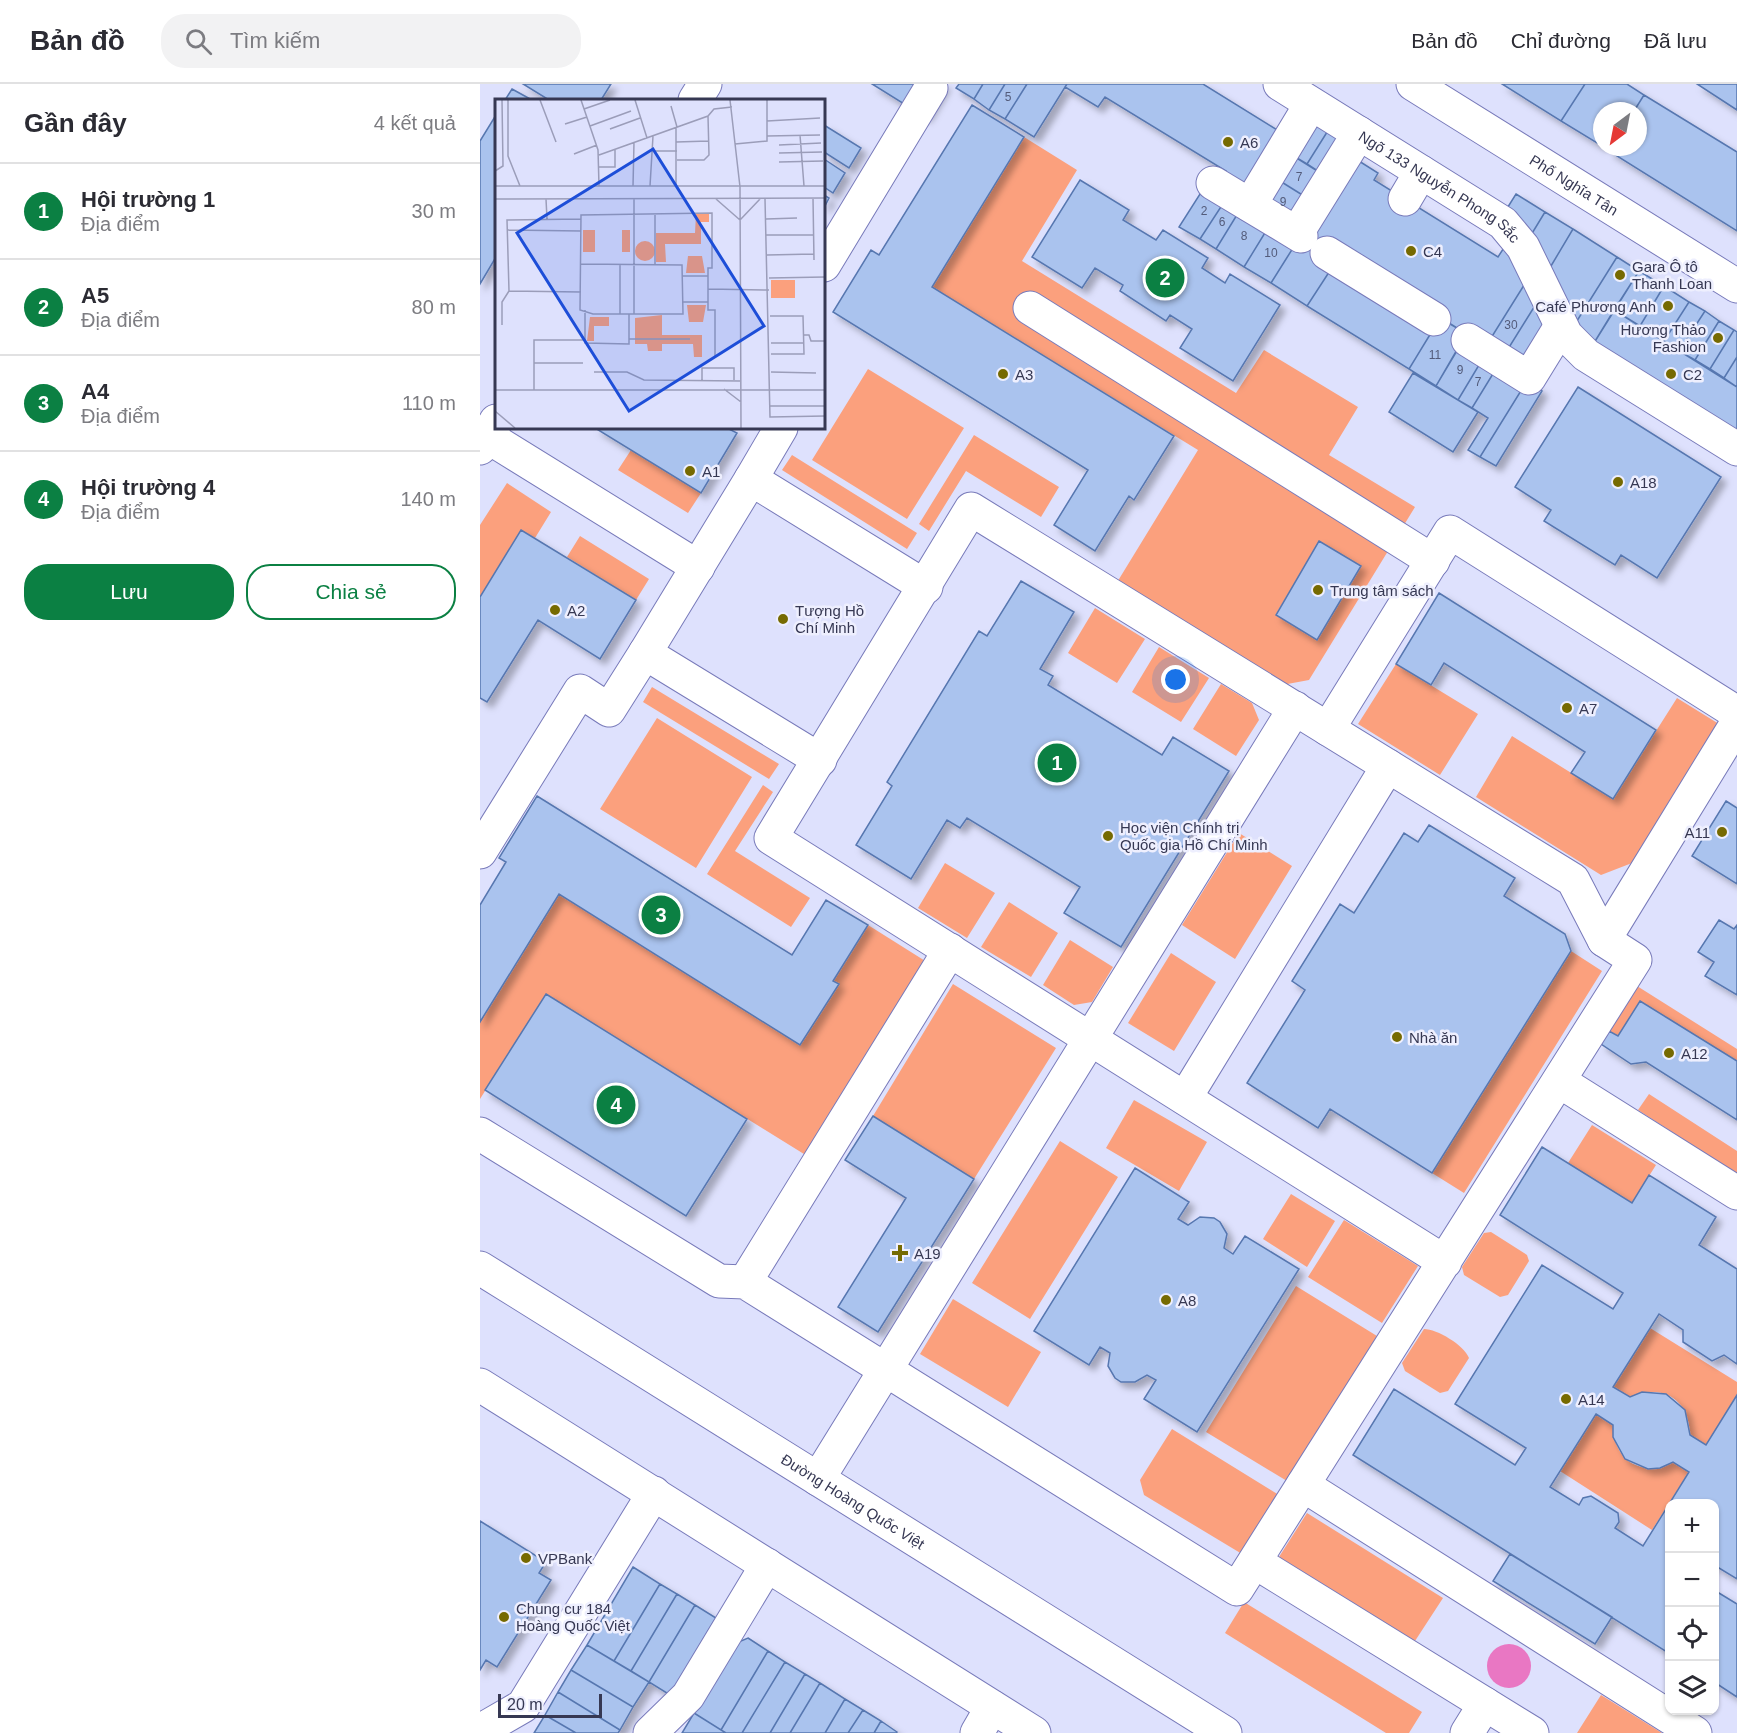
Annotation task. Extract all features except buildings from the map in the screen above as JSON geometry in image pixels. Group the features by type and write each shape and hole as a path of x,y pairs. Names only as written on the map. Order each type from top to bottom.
{"main road":[{"path":"696,99 705,84"},
{"name":"Ngõ 133 Nguyễn Phong Sắc","path":"1280,84 1359,133 1413,186 1503,223 1523,247 1541,279 1561,326 1586,355 1737,449"},
{"name":"Phố Nghĩa Tân","path":"1413,84 1737,286"},
{"path":"825,263 931,88"},
{"path":"1250,205 1311,104"},
{"path":"1308,241 1359,133"},
{"path":"1214,183 1434,319"},
{"path":"1030,308 1432,561"},
{"path":"1468,340 1529,378 1561,326"},
{"path":"480,852 580,691 609,710 780,429"},
{"path":"486,435 698,567"},
{"path":"751,479 926,587"},
{"path":"480,1134 719,1281 745,1282 1237,1589 1445,1262 1635,960 1604,940 1573,880 972,509 771,838 1445,1262"},
{"path":"1328,729 1450,532 1734,731 1604,940"},
{"path":"645,653 820,760"},
{"path":"818,1479 1295,708"},
{"path":"1185,1098 1388,766"},
{"path":"745,1282 950,950"},
{"path":"1559,1081 1737,1193"},
{"name":"Đường Hoàng Quốc Việt","path":"480,1268 1225,1733"},
{"path":"482,1389 654,1493 767,1565 984,1720 1034,1733"},
{"path":"1303,1485 1695,1733"},
{"path":"487,1720 523,1706 654,1493"},
{"path":"1255,1562 1532,1733"},
{"path":"650,1733 688,1695 767,1565"},
{"path":"1467,1733 1485,1704"}],"shaded area":[{"path":"1024,137 1077,170 1022,261 1236,393 1264,350 1358,407 1329,455 1415,507 1309,680 1282,685 1116,584 1198,450 932,287","holes":["1319,542 1361,566 1317,639 1276,614"]},
{"path":"868,369 964,428 907,519 812,460"},
{"path":"974,435 1059,487 1041,517 966,471 929,531 919,524"},
{"path":"631,450 701,493 688,513 618,470"},
{"path":"792,455 917,533 907,549 782,470"},
{"path":"507,483 551,512 535,538 521,530 480,597 480,525"},
{"path":"580,536 649,579 636,600 567,557"},
{"path":"1095,608 1145,639 1117,683 1068,653"},
{"path":"1159,647 1209,678 1181,722 1132,692"},
{"path":"1396,664 1478,714 1440,775 1358,724"},
{"path":"1221,684 1252,703 1259,720 1236,756 1193,729"},
{"path":"652,687 779,764 769,779 643,702"},
{"path":"1677,698 1719,724 1632,863 1601,875 1476,797 1512,736 1613,799"},
{"path":"657,718 752,777 696,868 600,809"},
{"path":"763,785 773,792 735,851 810,898 791,927 707,874"},
{"path":"1239,833 1292,866 1235,959 1182,925"},
{"path":"945,863 995,893 967,938 918,908"},
{"path":"559,894 800,1045 838,984 833,981 868,925 930,964 812,1159 546,994 480,1099 480,1022"},
{"path":"1009,902 1058,933 1031,977 981,947"},
{"path":"1070,940 1113,967 1092,1002 1074,1005 1043,985"},
{"path":"1571,951 1602,971 1464,1193 1432,1173"},
{"path":"1171,953 1216,982 1174,1051 1128,1023"},
{"path":"953,984 1056,1048 974,1179 873,1116"},
{"path":"1637,986 1737,1049 1737,1061 1640,1001 1618,1036 1609,1031"},
{"path":"1649,1094 1737,1151 1737,1174 1638,1110"},
{"path":"1134,1100 1207,1142 1179,1191 1106,1148"},
{"path":"1592,1125 1656,1165 1632,1203 1568,1163"},
{"path":"1060,1141 1118,1177 1030,1319 972,1283"},
{"path":"1291,1194 1335,1221 1307,1267 1263,1239"},
{"path":"1344,1220 1418,1266 1382,1323 1308,1277"},
{"path":"1491,1232 1527,1255 1529,1261 1508,1295 1500,1297 1464,1275 1462,1267 1484,1233"},
{"path":"1296,1286 1377,1336 1287,1481 1206,1432"},
{"path":"953,1299 1041,1352 1008,1407 920,1354"},
{"path":"1650,1328 1737,1382 1737,1395 1706,1445 1690,1435 1685,1412 1672,1397 1653,1392 1630,1397 1613,1387"},
{"path":"1424,1329 1450,1339 1462,1348 1469,1358 1448,1391 1440,1393 1405,1371 1402,1363"},
{"path":"1596,1414 1613,1425 1618,1448 1631,1463 1650,1468 1673,1462 1689,1472 1672,1499 1665,1499 1665,1510 1652,1530 1560,1471"},
{"path":"1172,1429 1279,1495 1242,1554 1144,1495 1140,1480"},
{"path":"1307,1513 1443,1598 1415,1641 1279,1557"},
{"path":"1244,1602 1422,1712 1409,1733 1386,1733 1225,1633"},
{"path":"1509,1644 1518,1645 1525,1650 1530,1657 1530,1675 1525,1682 1518,1687 1509,1688 1500,1687 1493,1682 1488,1675 1487,1666 1488,1657 1493,1650 1500,1645"},
{"path":"1601,1695 1662,1733 1577,1733"}],"place":[{"name":"A6","path":"1228,142"},
{"name":"C4","path":"1411,251"},
{"name":"Gara Ô tô Thanh Loan","path":"1620,275"},
{"name":"A5","path":"1165,278"},
{"name":"Café Phương Anh","path":"1668,306"},
{"name":"Hương Thảo Fashion","path":"1718,338"},
{"name":"A3","path":"1003,374"},
{"name":"C2","path":"1671,374"},
{"name":"A1","path":"690,471"},
{"name":"A18","path":"1618,482"},
{"name":"Trung tâm sách","path":"1318,590"},
{"name":"A2","path":"555,610"},
{"name":"Tượng Hồ Chí Minh","path":"783,619"},
{"name":"A7","path":"1567,708"},
{"name":"Hội trường 1","path":"1057,763"},
{"name":"A11","path":"1722,832"},
{"name":"Học viện Chính trị Quốc gia Hồ Chí Minh","path":"1108,836"},
{"name":"A4","path":"661,915"},
{"name":"Nhà ăn","path":"1397,1037"},
{"name":"A12","path":"1669,1053"},
{"name":"Hội trường 4","path":"616,1105"},
{"name":"A19","path":"900,1253"},
{"name":"A8","path":"1166,1300"},
{"name":"A14","path":"1566,1399"},
{"name":"VPBank","path":"526,1558"},
{"name":"Chung cư 184 Hoàng Quốc Việt","path":"504,1617"}]}
